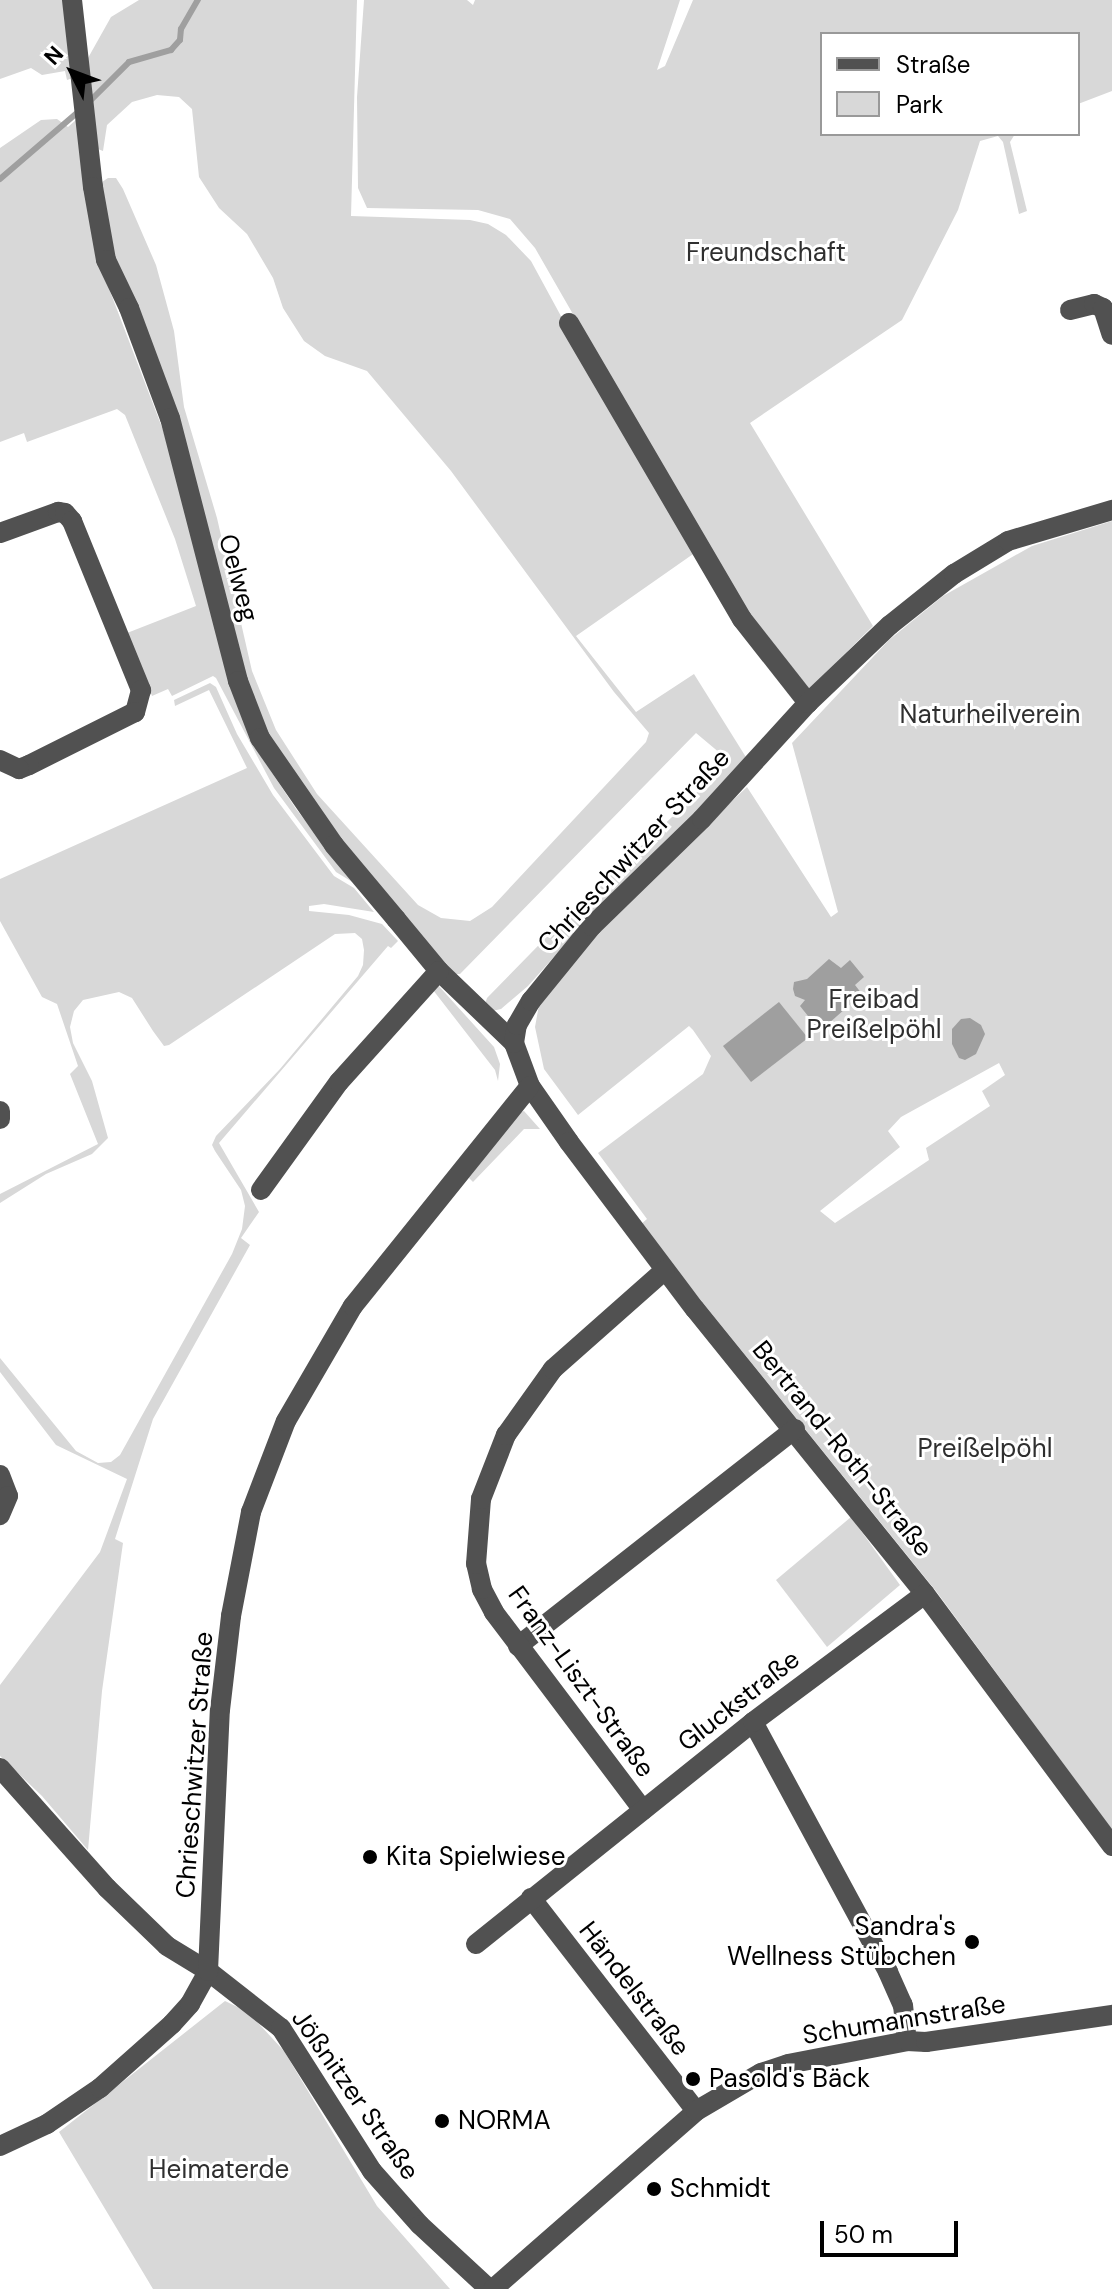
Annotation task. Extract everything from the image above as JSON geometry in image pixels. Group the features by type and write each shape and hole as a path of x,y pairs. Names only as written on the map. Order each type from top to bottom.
{"street":[{"name":"Oelweg","path":"72,0 93,187 106,260 129,308 170,418 238,681 260,738 334,845 439,971 514,1043 530,1086"},
{"path":"1070,310 1094,304 1103,308 1112,335"},
{"path":"569,323 742,619 808,703"},
{"name":"Chrieschwitzer Straße","path":"514,1043 517,1025 531,1001 592,926 702,819 808,703 890,625 954,574 1008,541 1112,510"},
{"path":"0,533 58,512 65,513 72,521 141,690 135,712 29,765 19,769 0,760"},
{"path":"261,1190 339,1082 439,971"},
{"name":"Chrieschwitzer Straße","path":"0,2146 47,2124 100,2088 172,2024 190,2004 208,1971 220,1710 231,1616 251,1512 286,1421 353,1306 530,1086"},
{"name":"Bertrand-Roth-Straße","path":"530,1086 665,1270 925,1594 1112,1846"},
{"path":"0,1111 0,1119"},
{"name":"Franz-Liszt-Straße","path":"643,1810 518,1646 482,1589 476,1564 481,1499 506,1435 553,1369 665,1270"},
{"path":"518,1646 795,1429"},
{"path":"0,1475 8,1496 0,1515"},
{"name":"Gluckstraße","path":"476,1944 753,1722 925,1594"},
{"path":"753,1722 888,1972 903,2005 907,2041"},
{"name":"Jößnitzer Straße","path":"0,1768 107,1888 167,1946 208,1971 281,2028 372,2171 420,2225 491,2289"},
{"name":"Händelstraße","path":"531,1898 696,2111"},
{"name":"Schumannstraße","path":"491,2289 696,2111 723,2092 788,2064 907,2041 926,2042 1112,2015"}],"green space":[{"path":"0,0 64,0 73,78 67,80 65,71 42,75 31,68 0,79"},
{"path":"139,0 357,0 351,216 470,220 488,224 506,235 531,261 624,432 696,552 576,636 636,712 694,674 749,762 601,904 528,986 501,1009 492,1011 485,1004 487,998 574,909 688,802 727,759 696,733 460,974 453,974 396,914 260,727 113,255 102,182 116,178 156,265 174,331 184,407 217,518 252,671 276,730 317,794 418,905 441,918 470,921 492,907 646,742 649,733 614,692 451,471 367,371 325,356 304,341 283,308 273,278 247,234 219,208 199,177 192,109 179,97 157,95 132,102 107,125 103,151 93,147 88,58 111,17"},
{"name":"Freundschaft","path":"364,0 467,0 473,5 475,0 680,0 657,70 665,66 693,0 1112,0 1112,91 1080,103 1080,32 820,32 820,136 998,136 980,141 958,210 902,320 750,423 873,626 805,693 744,612 535,248 510,219 478,210 367,208 358,188 357,97"},
{"path":"57,119 68,127 77,119 95,252 163,430 255,747 296,809 354,883 336,872 274,788 216,678 213,676 172,696 168,689 152,696 127,633 196,606 175,539 125,415 117,409 27,442 24,433 0,442 0,148 41,120"},
{"name":"Freundschaft","path":"998,136 1014,136 1010,142 1027,211 1019,214 1003,142"},
{"path":"1112,521 1112,1830 936,1591 640,1225 647,1219 598,1153 703,1074 711,1056 693,1030 689,1026 578,1115 544,1069 535,1027 539,1005 592,933 747,787 831,917 838,912 792,743 889,640 943,596 1032,546","holes":["999,1063 1005,1075 982,1091 990,1106 926,1148 929,1160 835,1223 820,1211 900,1147 888,1131 901,1117"]},
{"path":"210,683 216,687 237,734 273,795 334,876 354,888 374,912 324,904 309,906 309,911 349,915 382,924 398,941 391,948 388,946 219,1143 259,1212 241,1238 250,1245 153,1419 115,1539 123,1543 102,1691 88,1850 42,1796 0,1756 0,1685 100,1552 127,1479 56,1445 0,1372 0,1358 76,1451 98,1463 111,1462 120,1455 232,1254 242,1229 245,1206 241,1190 212,1145 216,1136 280,1069 358,976 364,950 362,939 355,933 335,934 164,1046 132,998 119,992 83,1000 74,1011 70,1027 73,1043 92,1081 108,1138 92,1154 46,1174 0,1203 0,1194 98,1144 70,1074 78,1066 57,1004 42,997 0,921 0,879 247,768 209,690 175,706 174,700"},
{"path":"437,984 494,1047 500,1064 498,1081 495,1070 433,990"},
{"path":"524,1111 540,1129 524,1129 473,1182 469,1178 518,1113"},
{"path":"851,1517 900,1585 827,1647 776,1580"},
{"name":"Heimaterde","path":"225,2001 248,2012 284,2051 377,2206 450,2289 153,2289 59,2132"}],"shaded area":[{"path":"829,959 841,968 850,960 864,977 855,985 862,994 820,1031 800,1006 805,1000 795,996 793,989 794,982 807,979"},
{"path":"779,1002 808,1038 751,1082 723,1046"},
{"path":"970,1018 981,1025 985,1034 976,1054 965,1060 959,1058 952,1044 952,1029 961,1019"}],"waterway":[{"path":"87,104 129,62 171,50 180,40 181,29 198,0"},
{"path":"0,179 79,111"}],"place":[{"name":"Kita Spielwiese","path":"370,1857"},
{"name":"Sandra's Wellness Stübchen","path":"972,1942"},
{"name":"Pasold's Bäck","path":"693,2079"},
{"name":"NORMA","path":"442,2121"},
{"name":"Schmidt","path":"654,2189"}],"park label":[{"name":"Naturheilverein","path":"990,715"},
{"name":"Freibad Preißelpöhl","path":"874,1015"},
{"name":"Preißelpöhl","path":"985,1449"}]}
